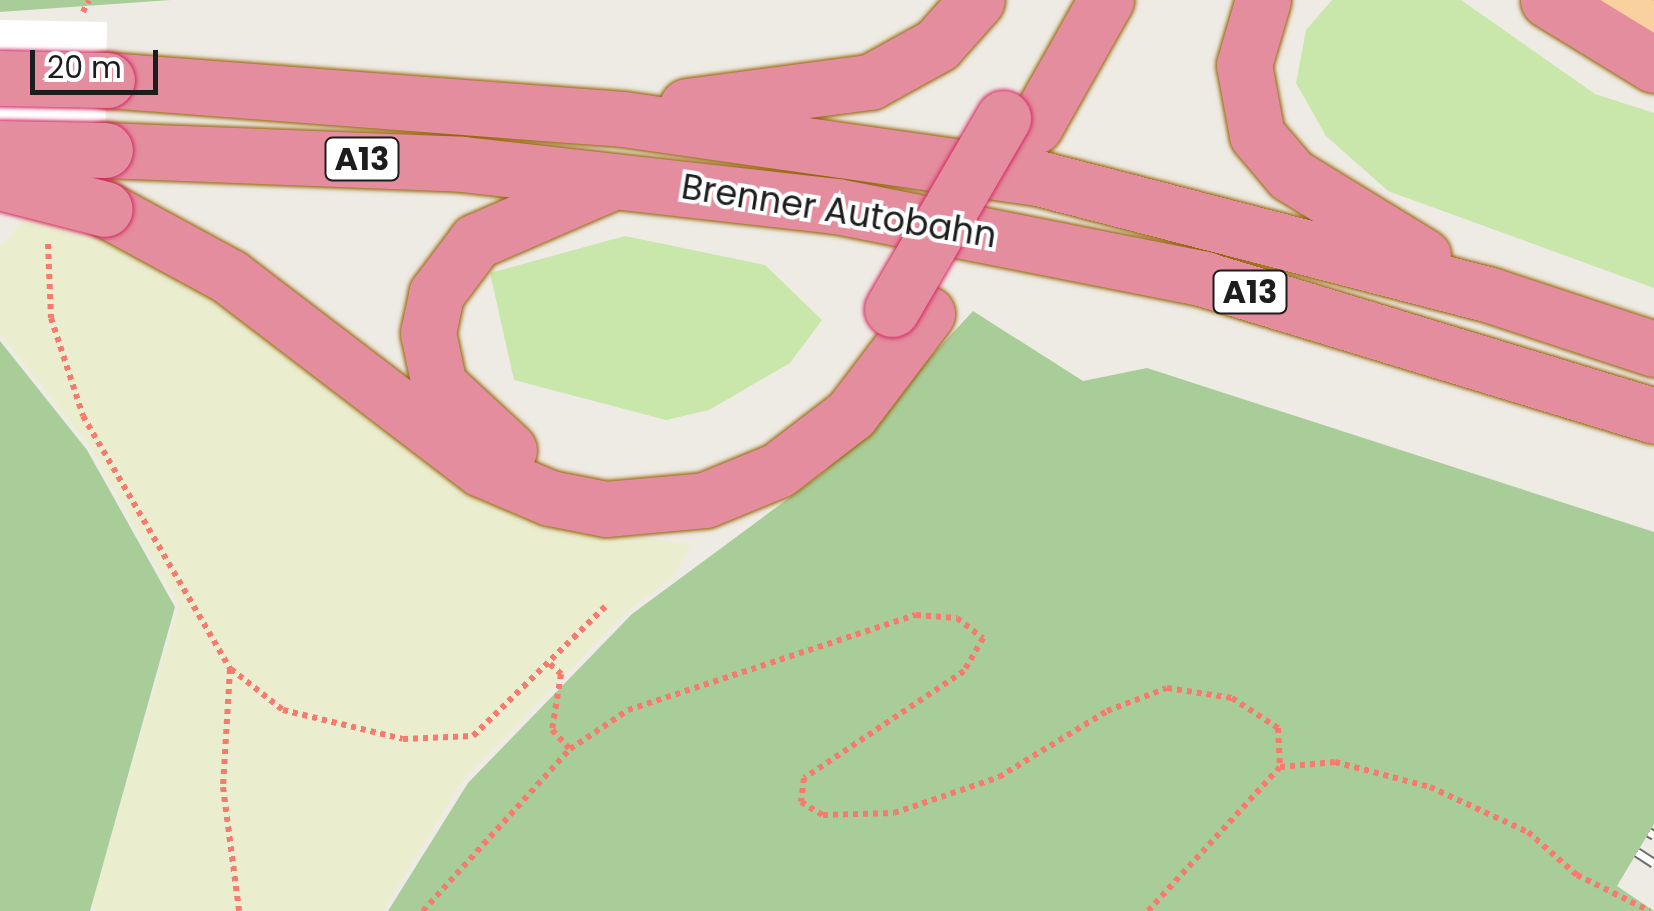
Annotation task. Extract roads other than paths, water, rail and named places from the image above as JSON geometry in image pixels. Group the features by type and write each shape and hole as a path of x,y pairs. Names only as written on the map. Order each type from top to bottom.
{"highway":[{"path":"623,119 870,82 937,45 977,0"},
{"path":"1019,122 1068,0"},
{"path":"0,182 105,209 230,276 481,469 550,498 606,509 705,500 778,470 851,414 1019,122 1106,0"},
{"path":"1263,0 1244,84 1275,160 1490,295"},
{"path":"1548,0 1654,65"},
{"name":"Brenner Autobahn","path":"0,78 107,80 623,119 1038,178 1490,295 1654,349"},
{"name":"Brenner Autobahn","path":"0,148 105,150 618,180 837,206 1204,279 1654,416"},
{"path":"618,180 476,241 436,294 428,333 439,385 510,450 621,478 732,459 812,410 909,312"}],"main road":[{"path":"1602,0 1654,33"}],"railway":[{"path":"1649,832 1654,835"},
{"path":"1637,852 1654,863"}]}
